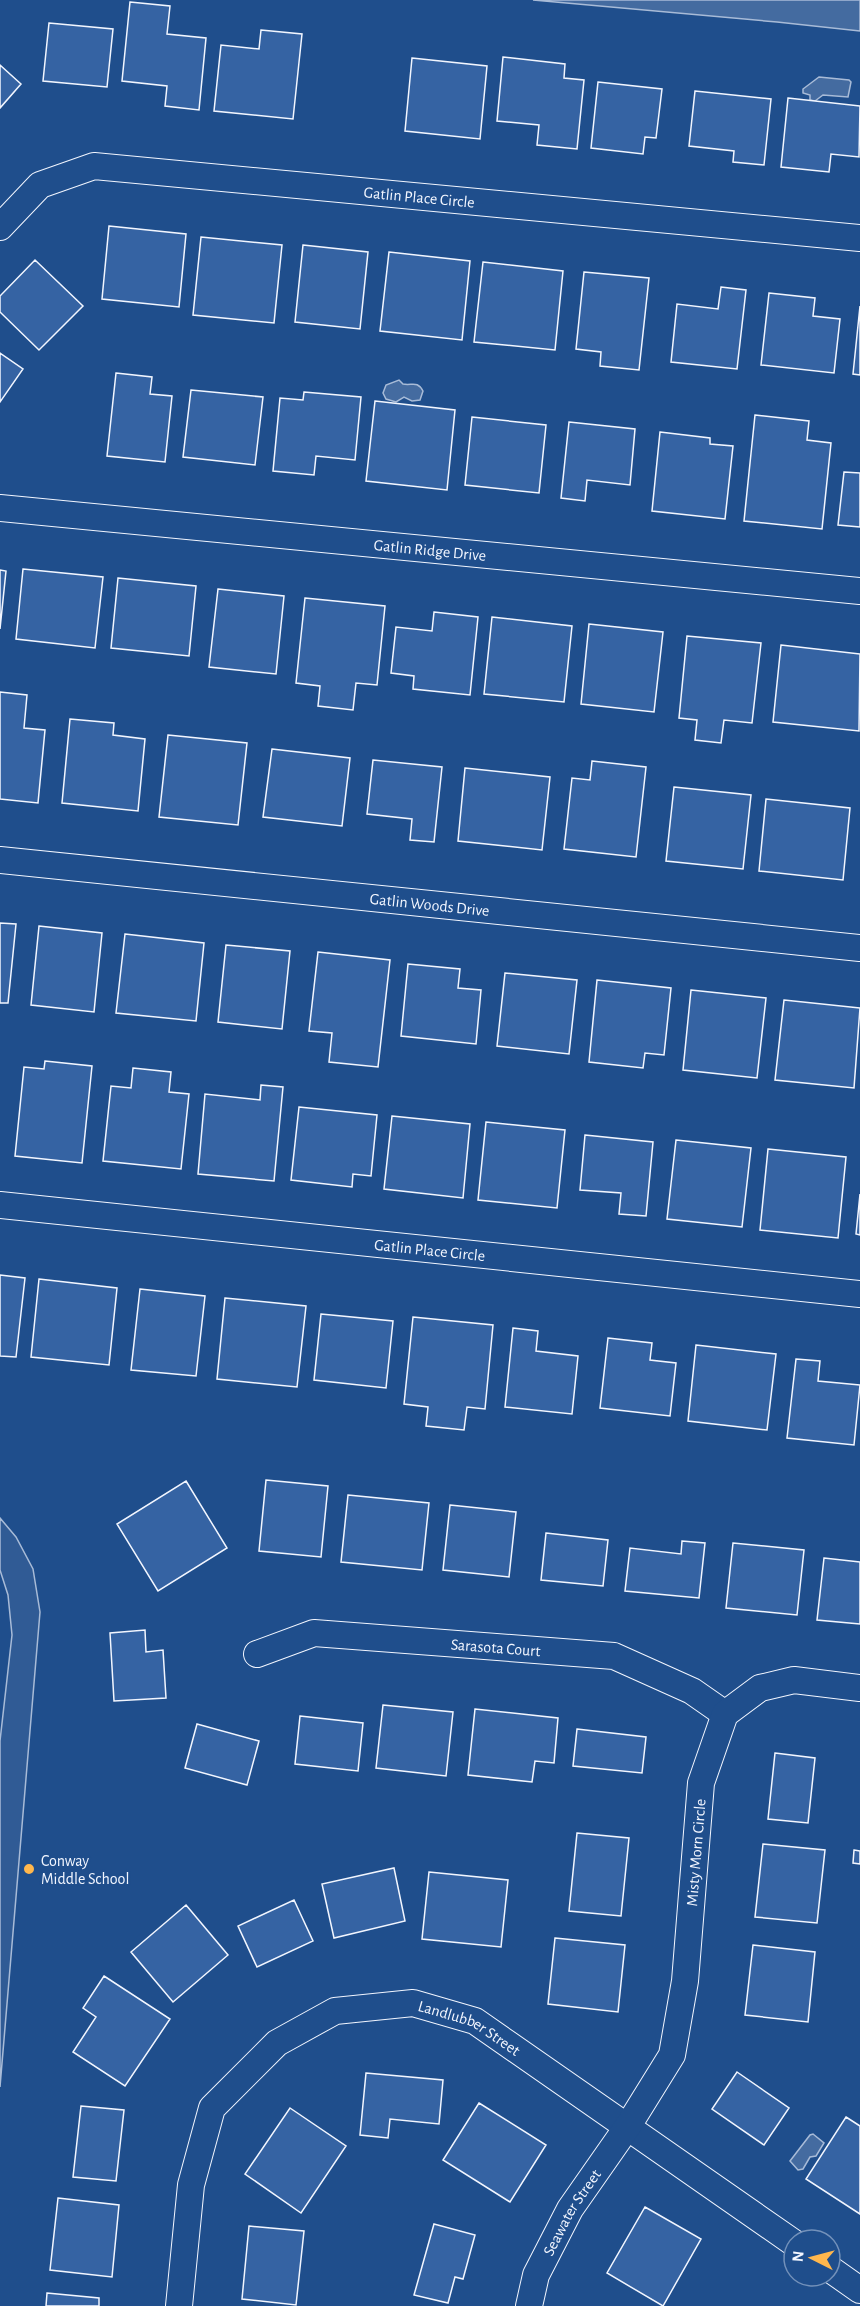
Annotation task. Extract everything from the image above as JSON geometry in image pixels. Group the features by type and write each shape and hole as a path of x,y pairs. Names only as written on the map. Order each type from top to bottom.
{"street":[{"name":"Gatlin Place Circle","path":"0,226 40,185 94,166 860,238"},
{"name":"Gatlin Ridge Drive","path":"0,508 860,591"},
{"name":"Gatlin Woods Drive","path":"0,860 860,948"},
{"name":"Gatlin Place Circle","path":"0,1205 860,1294"},
{"name":"Sarasota Court","path":"257,1654 314,1633 614,1656 692,1691 725,1714"},
{"path":"725,1714 760,1688 794,1680 860,1688"},
{"name":"Misty Morn Circle","path":"628,2126 672,2055 685,1981 702,1784 725,1714"},
{"name":"Landlubber Street","path":"179,2306 191,2185 212,2108 277,2043 335,2011 413,2003 476,2021 782,2235"},
{"name":"Seawater Street","path":"529,2306 536,2275 570,2209 628,2126"},
{"path":"842,2277 860,2290"}],"shaded area":[{"path":"533,0 860,0 860,31 777,22"},
{"path":"819,77 849,80 851,82 848,97 823,95 815,101 810,100 810,95 803,93 803,89"},
{"path":"399,380 403,384 419,386 423,391 420,400 412,401 404,397 396,402 386,399 383,393 386,385"},
{"path":"0,1518 16,1537 33,1569 40,1612 0,2087 0,1741 12,1635 8,1595 0,1570"},
{"path":"813,2134 824,2143 816,2156 810,2157 803,2169 798,2170 790,2161"}],"building":[{"path":"130,2 170,6 167,34 206,38 199,110 165,106 167,86 122,81"},
{"path":"49,23 113,29 107,87 43,81"},
{"path":"261,30 302,34 293,119 214,111 221,45 259,49"},
{"path":"503,57 565,64 564,78 584,80 577,149 537,145 539,125 497,121"},
{"path":"412,58 487,66 480,139 405,131"},
{"path":"0,65 21,84 0,108"},
{"path":"598,82 662,89 656,138 645,137 643,154 591,148"},
{"path":"695,91 771,99 764,165 733,162 734,151 689,146"},
{"path":"788,98 860,106 859,157 831,154 829,172 781,167"},
{"path":"109,226 186,234 179,307 102,299"},
{"path":"201,237 282,245 274,323 193,315"},
{"path":"303,245 368,252 360,329 295,322"},
{"path":"389,252 470,261 462,340 380,331"},
{"path":"35,260 83,306 39,350 0,312 0,296"},
{"path":"483,262 563,271 555,350 474,342"},
{"path":"584,272 649,278 639,370 600,366 601,352 576,349"},
{"path":"721,287 746,290 737,369 671,362 677,304 718,309"},
{"path":"769,293 815,298 813,316 840,319 834,373 761,365"},
{"path":"860,306 860,375 853,374"},
{"path":"0,353 23,369 0,402"},
{"path":"116,373 152,377 150,394 172,396 165,462 107,456"},
{"path":"191,390 263,397 255,465 183,457"},
{"path":"304,392 361,397 355,460 316,456 314,475 273,471 280,398 303,400"},
{"path":"375,401 455,410 447,490 366,481"},
{"path":"755,415 809,421 807,440 831,443 822,529 744,521"},
{"path":"472,417 546,425 539,493 465,485"},
{"path":"569,422 635,429 630,485 587,480 585,501 561,498"},
{"path":"660,432 710,438 710,444 733,446 725,519 652,511"},
{"path":"844,472 860,473 860,527 838,525"},
{"path":"23,569 103,577 95,648 16,639"},
{"path":"0,570 6,571 0,629"},
{"path":"118,578 196,586 189,656 111,648"},
{"path":"218,589 284,596 276,674 209,667"},
{"path":"305,598 385,606 377,685 356,683 353,710 318,706 320,686 296,683"},
{"path":"434,612 478,617 470,695 413,689 414,676 391,673 396,627 432,631"},
{"path":"492,617 572,626 564,702 484,694"},
{"path":"589,624 663,632 654,712 581,704"},
{"path":"687,636 761,643 752,723 724,720 721,743 695,740 697,720 679,718"},
{"path":"781,645 860,654 859,731 773,722"},
{"path":"0,692 27,695 24,728 45,730 38,803 0,799"},
{"path":"70,719 114,723 113,735 145,739 138,811 62,803"},
{"path":"168,735 247,743 238,825 159,817"},
{"path":"272,749 350,758 342,826 263,817"},
{"path":"373,760 442,767 434,842 410,840 412,819 367,814"},
{"path":"592,761 646,767 636,857 564,849 572,778 590,780"},
{"path":"465,768 550,777 542,850 458,841"},
{"path":"674,787 751,795 743,869 666,861"},
{"path":"766,799 850,808 843,880 759,871"},
{"path":"0,923 16,924 8,1003 0,1003"},
{"path":"39,926 102,933 94,1012 31,1005"},
{"path":"125,934 204,943 196,1021 116,1013"},
{"path":"226,945 290,951 282,1029 218,1022"},
{"path":"318,952 390,960 378,1067 329,1062 332,1033 309,1031"},
{"path":"408,964 460,969 458,988 481,990 476,1044 401,1036"},
{"path":"505,973 577,980 569,1054 497,1046"},
{"path":"597,980 671,988 664,1055 645,1053 643,1068 589,1062"},
{"path":"691,990 766,998 757,1078 683,1070"},
{"path":"784,1000 860,1008 854,1088 775,1080"},
{"path":"45,1061 92,1066 82,1163 15,1156 24,1067 44,1069"},
{"path":"133,1068 171,1072 169,1092 189,1094 181,1169 103,1161 111,1086 131,1088"},
{"path":"261,1085 283,1087 274,1181 198,1174 205,1094 260,1100"},
{"path":"299,1107 377,1115 371,1176 353,1174 352,1187 291,1180"},
{"path":"392,1116 470,1124 463,1198 384,1189"},
{"path":"486,1122 565,1130 557,1208 478,1200"},
{"path":"585,1135 653,1142 646,1216 619,1214 621,1193 580,1190"},
{"path":"676,1140 751,1148 742,1227 667,1219"},
{"path":"768,1149 846,1157 838,1238 760,1230"},
{"path":"860,1194 860,1235 856,1234"},
{"path":"0,1275 25,1278 16,1357 0,1356"},
{"path":"39,1279 117,1288 109,1365 31,1357"},
{"path":"140,1289 205,1296 196,1376 131,1370"},
{"path":"225,1298 306,1306 297,1387 217,1379"},
{"path":"321,1314 393,1321 386,1388 314,1380"},
{"path":"413,1317 493,1325 485,1409 467,1407 464,1430 426,1426 428,1407 404,1404"},
{"path":"513,1328 538,1331 536,1351 578,1356 572,1414 505,1407"},
{"path":"608,1338 652,1343 650,1360 676,1363 670,1416 600,1408"},
{"path":"696,1345 776,1354 767,1430 688,1421"},
{"path":"796,1359 820,1361 818,1381 860,1385 854,1445 787,1438"},
{"path":"266,1480 328,1486 321,1557 259,1551"},
{"path":"186,1481 227,1548 158,1591 117,1524"},
{"path":"348,1495 429,1503 422,1570 341,1562"},
{"path":"450,1505 516,1512 509,1577 443,1570"},
{"path":"546,1533 608,1540 603,1586 541,1580"},
{"path":"682,1541 705,1543 699,1598 625,1591 630,1548 681,1554"},
{"path":"733,1543 804,1550 797,1615 726,1608"},
{"path":"824,1558 860,1562 860,1624 817,1620"},
{"path":"145,1630 146,1652 163,1650 166,1698 114,1701 110,1633"},
{"path":"383,1705 453,1712 446,1776 376,1768"},
{"path":"475,1709 558,1718 554,1763 535,1761 532,1782 468,1775"},
{"path":"300,1716 363,1723 358,1771 295,1764"},
{"path":"197,1724 259,1741 247,1785 185,1768"},
{"path":"577,1729 646,1737 642,1773 573,1766"},
{"path":"775,1753 815,1758 808,1823 768,1819"},
{"path":"577,1833 629,1838 621,1916 569,1911"},
{"path":"763,1844 825,1850 817,1923 755,1917"},
{"path":"854,1850 860,1851 860,1864 853,1863"},
{"path":"394,1868 405,1921 334,1938 322,1884"},
{"path":"429,1872 508,1880 501,1947 422,1939"},
{"path":"294,1900 313,1941 257,1967 238,1926"},
{"path":"186,1905 228,1955 173,2002 131,1952"},
{"path":"555,1938 625,1945 618,2012 548,2004"},
{"path":"753,1945 815,1952 808,2022 745,2015"},
{"path":"104,1976 170,2019 125,2086 73,2052 96,2017 83,2008"},
{"path":"737,2072 789,2108 764,2145 712,2109"},
{"path":"366,2073 443,2080 439,2124 390,2119 388,2138 360,2135"},
{"path":"479,2103 546,2145 510,2202 443,2160"},
{"path":"81,2106 124,2110 116,2181 73,2177"},
{"path":"290,2108 346,2146 301,2213 245,2174"},
{"path":"846,2117 860,2126 860,2214 806,2179"},
{"path":"58,2198 119,2205 112,2277 50,2270"},
{"path":"645,2207 701,2239 663,2306 607,2273"},
{"path":"434,2224 475,2235 463,2279 455,2277 448,2303 414,2295"},
{"path":"249,2226 304,2231 296,2305 242,2299"},
{"path":"47,2293 99,2298 99,2306 46,2306"}],"place":[{"name":"Conway Middle School","path":"29,1869"}]}
